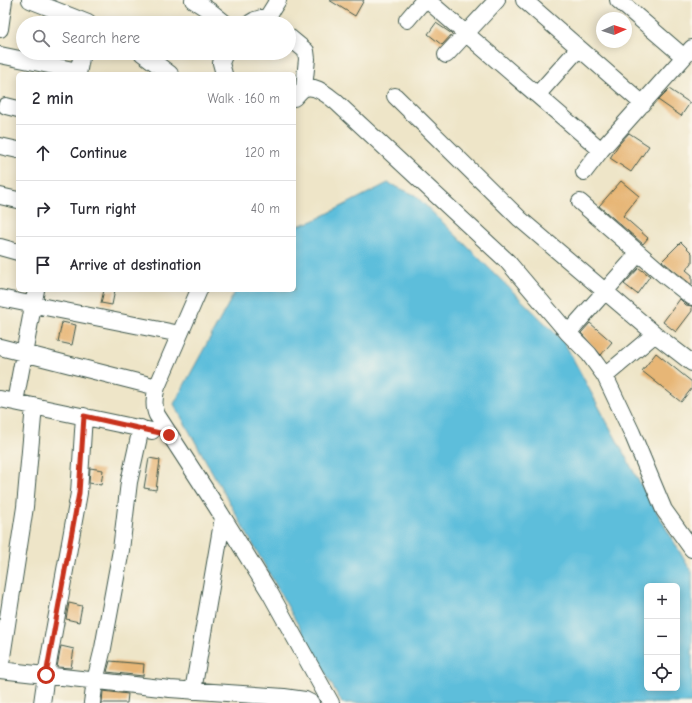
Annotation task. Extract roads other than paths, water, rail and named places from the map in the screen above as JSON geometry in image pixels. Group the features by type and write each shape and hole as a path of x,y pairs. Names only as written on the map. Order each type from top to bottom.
{"street":[{"path":"0,28 4,0"},
{"path":"30,0 70,16"},
{"path":"193,0 216,16"},
{"path":"270,16 278,0"},
{"path":"407,20 424,0"},
{"path":"427,0 538,94 601,150"},
{"path":"446,55 497,0"},
{"path":"524,0 643,104"},
{"path":"584,172 601,150 688,53 618,0"},
{"path":"296,43 306,51 307,59 299,93"},
{"path":"538,94 579,48"},
{"path":"0,54 16,58"},
{"path":"25,60 74,72"},
{"path":"78,72 81,60"},
{"path":"151,60 167,72"},
{"path":"222,60 221,63 223,72"},
{"path":"299,93 309,87 314,88 323,92 350,114 507,261 568,333 589,354 605,376 632,433 664,510 692,549"},
{"path":"395,96 520,219 655,334 692,363"},
{"path":"0,146 16,150"},
{"path":"0,196 16,200"},
{"path":"580,202 692,297"},
{"path":"0,247 16,251"},
{"path":"568,333 639,253"},
{"path":"198,292 157,387 154,409 270,593 331,703"},
{"path":"0,298 35,298 180,334"},
{"path":"35,298 25,352 7,400 169,435"},
{"path":"605,376 655,334"},
{"path":"0,347 25,352 157,387"},
{"path":"34,406 25,507 0,670 95,681 169,696 193,690 215,698 305,700 311,703"},
{"path":"42,703 79,493 84,416"},
{"path":"92,703 121,550 129,482 141,428"},
{"path":"193,690 223,517"}],"water":[{"path":"388,183 415,195 564,342 637,478 692,573 692,703 342,703 174,404 235,292 296,292 296,226 313,221"}]}
